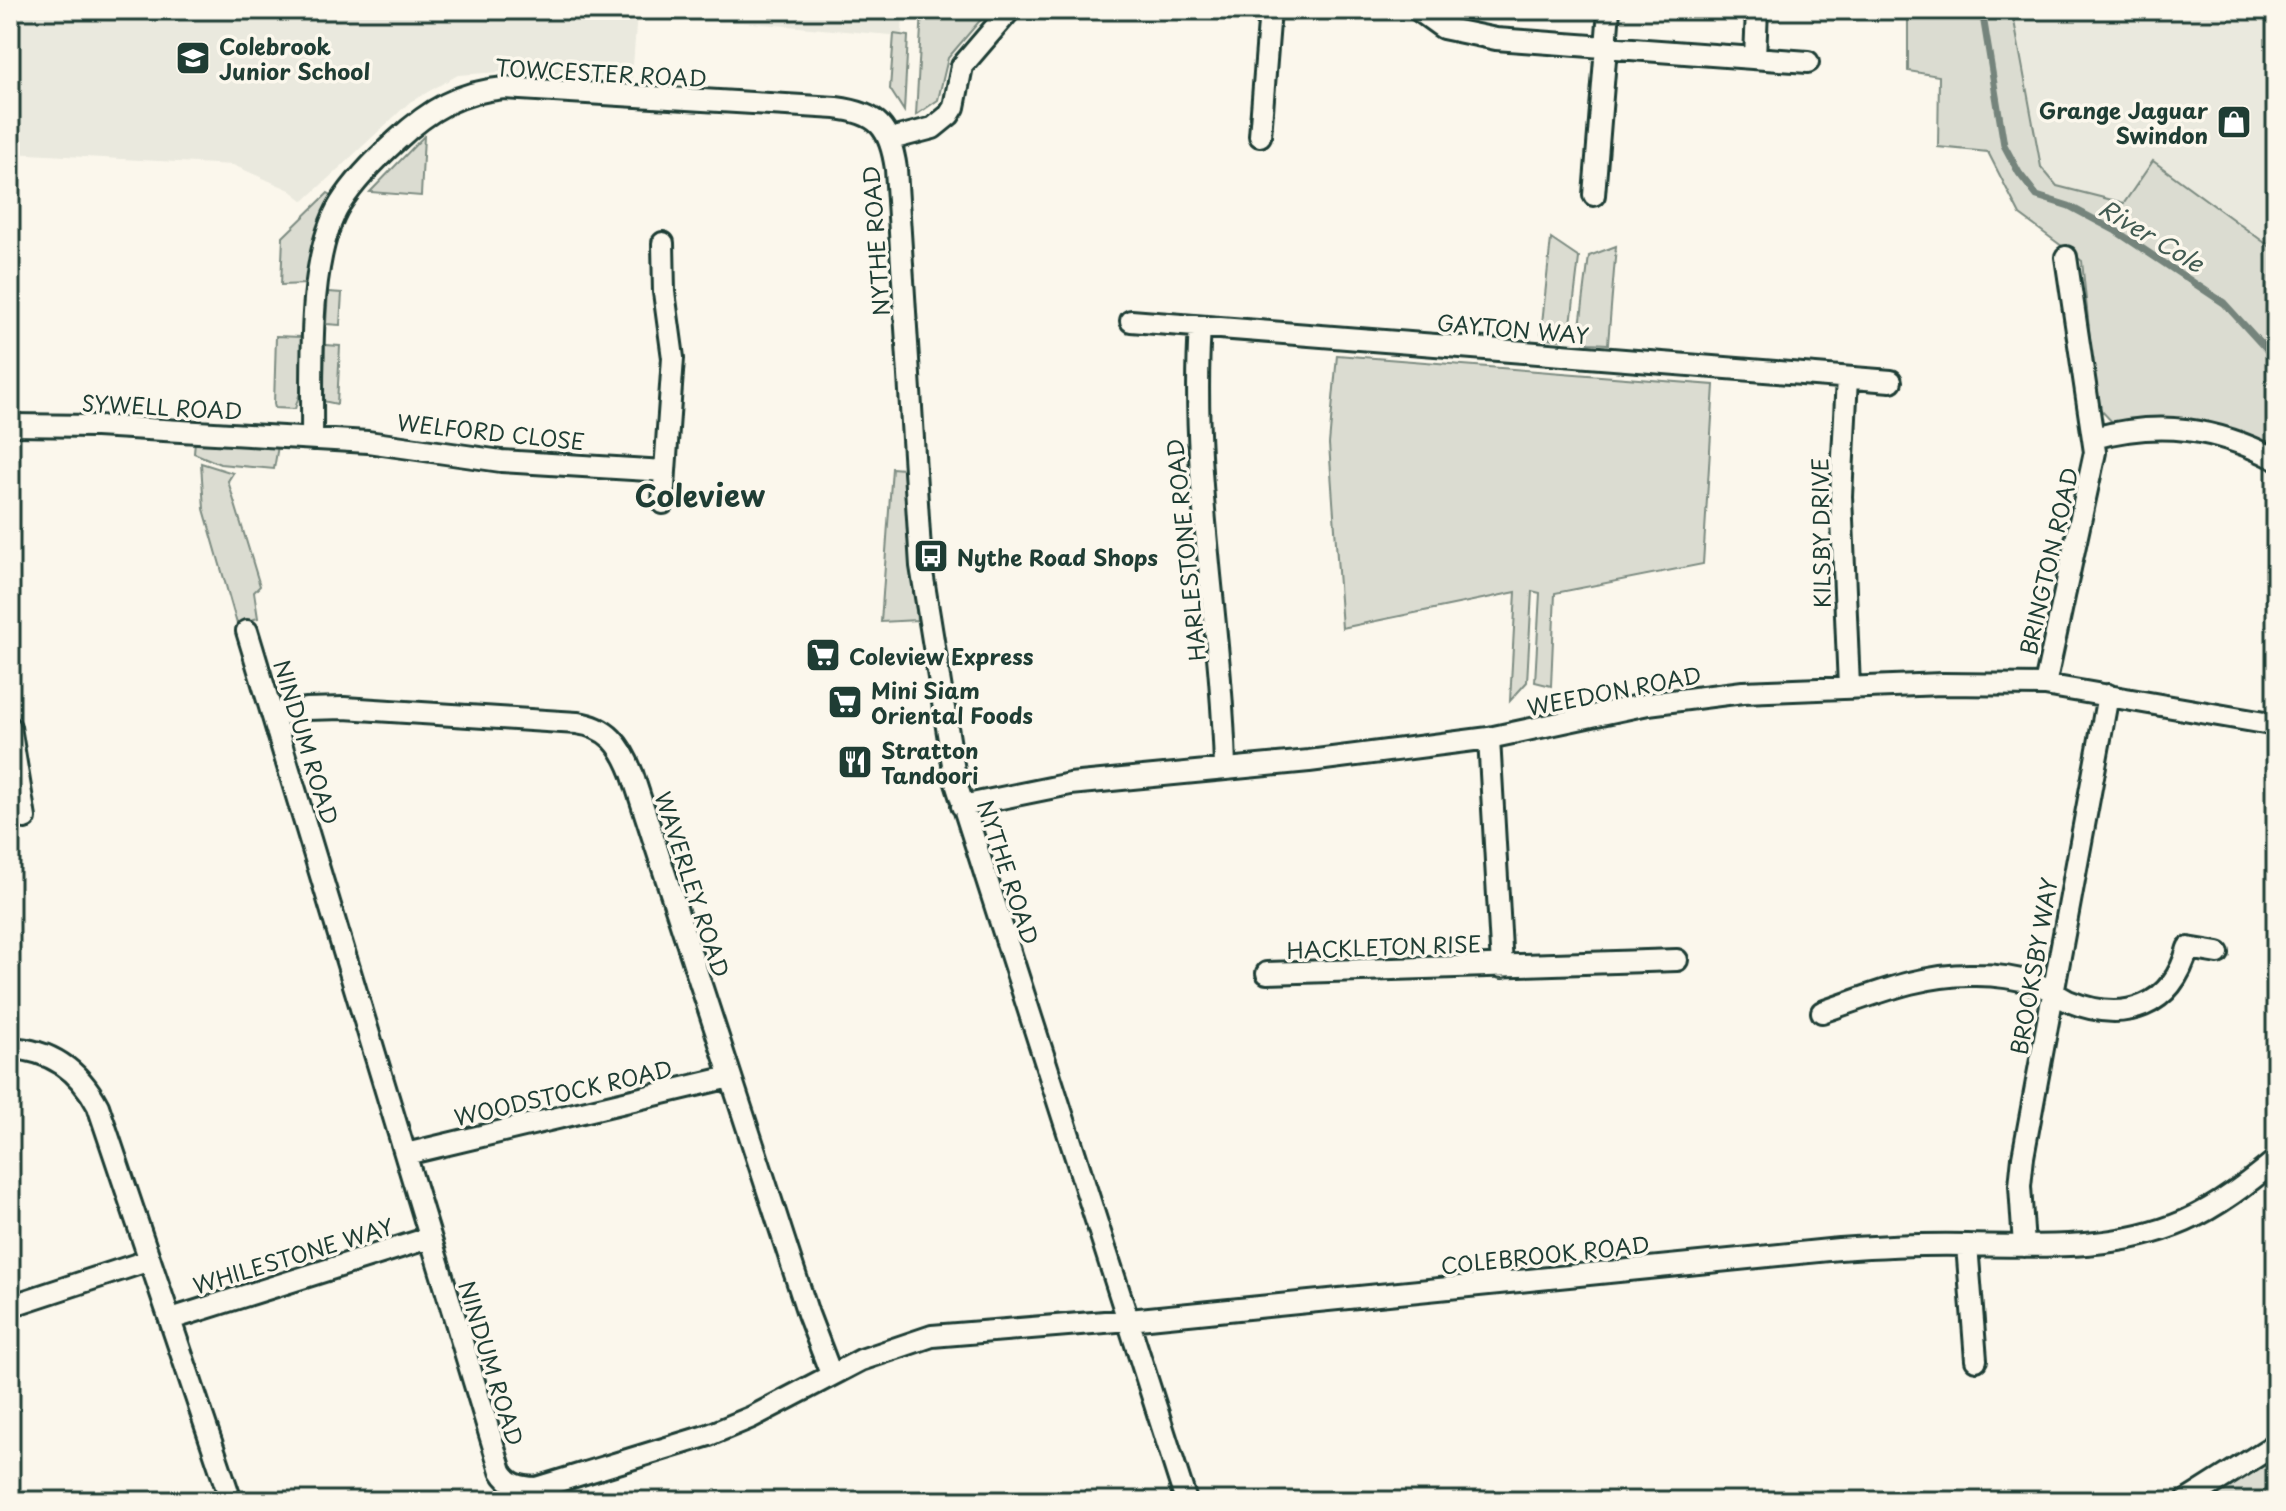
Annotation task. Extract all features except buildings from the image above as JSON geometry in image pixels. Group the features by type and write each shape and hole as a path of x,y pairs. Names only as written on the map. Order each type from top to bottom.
{"street":[{"path":"891,139 933,128 949,115 954,107 962,66 1010,10"},
{"path":"1260,136 1270,10"},
{"path":"1418,10 1443,28 1470,36 1808,62"},
{"path":"1594,195 1609,10"},
{"path":"1755,57 1757,10"},
{"name":"TOWCESTER ROAD","path":"312,439 319,265 330,224 339,205 374,162 434,108 460,96 504,88 836,108 870,116 891,139"},
{"name":"NYTHE ROAD","path":"891,139 896,169 922,581 942,711 962,806 1186,1501"},
{"path":"663,243 664,292 673,358 663,503"},
{"name":"BRINGTON ROAD","path":"2045,685 2092,482 2094,438 2066,257"},
{"name":"GAYTON WAY","path":"1131,321 1891,381"},
{"name":"HARLESTONE ROAD","path":"1200,327 1197,450 1222,676 1225,767"},
{"name":"KILSBY DRIVE","path":"1847,378 1841,496 1849,687"},
{"name":"SYWELL ROAD","path":"10,425 96,426 312,439"},
{"path":"2094,438 2139,428 2187,429 2226,436 2276,459"},
{"name":"WELFORD CLOSE","path":"312,439 368,442 501,461 665,471"},
{"name":"NINDUM ROAD","path":"247,631 501,1471 514,1485 536,1488 709,1435 763,1412 831,1374 871,1356 932,1336 1129,1320"},
{"name":"WEEDON ROAD","path":"962,806 1070,784 1322,760 1489,738 1689,698 1849,687 2045,685 2276,725"},
{"name":"BROOKSBY WAY","path":"2024,1246 2020,1194 2023,1157 2108,695"},
{"name":"WAVERLEY ROAD","path":"274,716 306,709 344,708 577,723 607,733 621,749 632,773 730,1077 831,1374"},
{"path":"10,727 25,818"},
{"name":"HACKLETON RISE","path":"1489,738 1502,967"},
{"path":"1822,1012 1911,983 1947,975 2018,980 2069,1001 2105,1008 2136,1007 2152,1002 2172,986 2188,948 2218,953"},
{"name":"HACKLETON RISE","path":"1267,973 1677,960"},
{"name":"WHILESTONE WAY","path":"10,1048 37,1052 64,1064 76,1073 98,1106 231,1501"},
{"name":"WOODSTOCK ROAD","path":"406,1154 730,1077"},
{"name":"COLEBROOK ROAD","path":"1129,1320 1792,1253 2122,1240 2169,1227 2215,1205 2276,1160"},
{"name":"WHILESTONE WAY","path":"171,1319 429,1238"},
{"path":"1967,1245 1976,1360"},
{"path":"10,1306 150,1260"},
{"path":"2186,1501 2276,1444"}],"shaded area":[{"path":"10,10 903,10 902,36 637,13 632,79 500,72 458,75 410,102 304,201 290,190 233,165 10,153"},
{"path":"922,10 989,10 948,58 938,100 916,115"},
{"path":"1908,10 2012,10 2041,167 2057,186 2124,203 2153,161 2276,251 2276,452 2196,426 2157,421 2114,424 2097,406 2082,261 2020,215 1988,152 1938,147 1939,76 1908,71"},
{"path":"2012,10 2250,10 2276,29 2276,251 2153,162 2124,203 2057,187 2041,167"},
{"path":"2250,10 2276,10 2276,29"},
{"path":"894,34 908,36 904,111 890,89"},
{"path":"424,136 421,196 370,192"},
{"path":"328,193 333,196 318,230 307,284 281,285 283,237"},
{"path":"1551,239 1579,258 1570,332 1563,340 1546,338 1541,333"},
{"path":"1616,246 1608,344 1589,343 1579,334 1589,256"},
{"path":"328,292 342,293 340,325 326,324"},
{"path":"276,336 301,337 304,343 303,382 295,409 275,408"},
{"path":"325,345 340,346 337,404 323,401"},
{"path":"1337,355 1714,385 1703,564 1555,593 1551,686 1535,682 1540,593 1532,591 1527,682 1510,701 1516,592 1342,628 1329,444"},
{"path":"195,441 278,446 274,469 220,464 194,453"},
{"path":"201,463 233,473 228,481 260,586 254,592 258,618 237,624 204,509"},
{"path":"892,468 903,469 917,620 881,622"},
{"path":"2276,1454 2276,1488 2253,1501 2207,1501"}],"waterway":[{"name":"River Cole","path":"1982,10 2004,145 2019,173 2037,196 2069,206 2116,231 2224,303 2276,360"}],"place":[{"name":"Colebrook Junior School","path":"193,58"},
{"name":"Grange Jaguar Swindon","path":"2234,122"},
{"name":"Nythe Road Shops","path":"931,556"},
{"name":"Coleview Express","path":"823,655"},
{"name":"Mini Siam Oriental Foods","path":"845,702"},
{"name":"Stratton Tandoori","path":"855,762"}],"district":[{"name":"Coleview","path":"700,494"}]}
